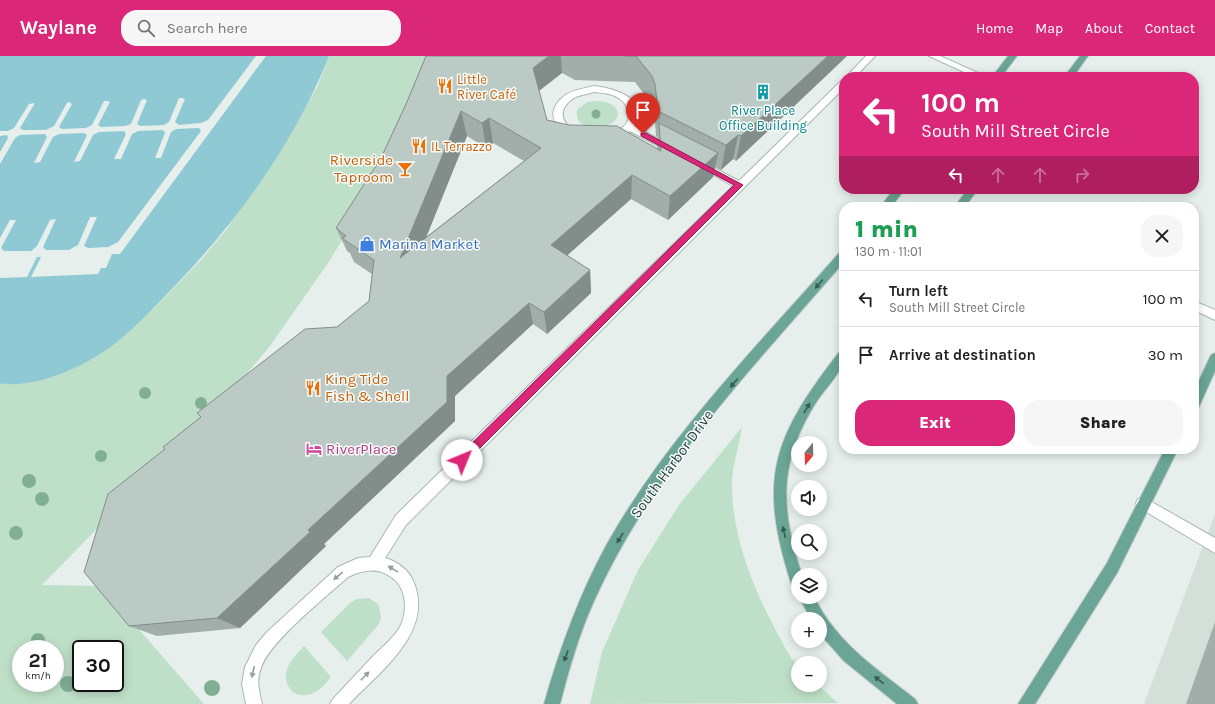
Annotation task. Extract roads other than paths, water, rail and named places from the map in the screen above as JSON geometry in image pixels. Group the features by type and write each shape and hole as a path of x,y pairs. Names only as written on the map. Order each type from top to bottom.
{"main road":[{"path":"1000,72 1013,56"},
{"path":"1072,72 1084,56"},
{"path":"889,202 896,194"},
{"path":"963,202 969,194"},
{"name":"South Harbor Drive","path":"552,704 564,660 589,595 615,546 651,489 697,426 839,261"},
{"path":"1199,394 1215,358"},
{"path":"794,568 782,519 780,488 783,458 791,434 806,408 839,361"},
{"path":"1026,704 1112,568 1143,503 1169,454"},
{"path":"827,631 855,661 910,704"}],"street":[{"path":"855,72 871,56"},
{"path":"933,56 971,72"},
{"path":"374,563 401,520 839,88"},
{"path":"594,89 610,91 623,96 634,110 634,119 629,127 621,134 609,138 596,140 582,138 570,134 561,126 557,116 559,106 567,98 579,92 594,89"},
{"path":"629,127 678,152"},
{"path":"691,160 739,185"},
{"path":"1199,307 1215,315"},
{"path":"1143,503 1215,546"},
{"path":"254,704 250,684 253,667 261,650 272,637 344,572 358,565 374,563 388,566 400,574 408,585 412,600 411,616 405,632 394,646 338,704"}],"water":[{"path":"0,56 329,56 315,89 298,121 260,183 216,241 142,319 107,350 68,371 26,383 0,384"}],"place":[{"name":"Little River Café","path":"445,86"},
{"name":"River Place Office Building","path":"763,92"},
{"name":"IL Terrazzo","path":"419,146"},
{"name":"Riverside Taproom","path":"405,169"},
{"name":"Marina Market","path":"367,244"},
{"name":"King Tide Fish & Shell","path":"313,388"},
{"name":"RiverPlace","path":"314,449"}]}
